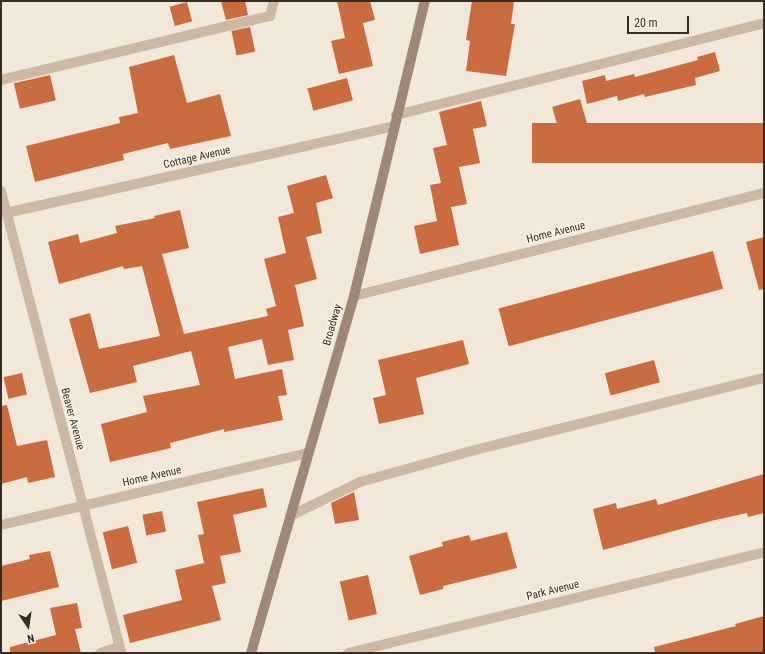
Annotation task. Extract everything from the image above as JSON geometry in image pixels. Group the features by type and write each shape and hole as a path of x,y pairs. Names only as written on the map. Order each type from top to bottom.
{"main road":[{"name":"Broadway","path":"251,653 354,296 396,116 425,1"}],"street":[{"path":"1,80 270,16 274,1"},
{"path":"396,116 764,23"},
{"name":"Cottage Avenue","path":"6,213 394,126"},
{"name":"Beaver Avenue","path":"1,191 2,202 120,650"},
{"name":"Home Avenue","path":"354,296 764,193"},
{"path":"290,516 360,482 471,451 764,378"},
{"name":"Home Avenue","path":"1,525 308,453"},
{"name":"Park Avenue","path":"348,653 764,552"},
{"path":"100,653 120,650"}],"building":[{"path":"221,1 245,1 248,15 226,20"},
{"path":"337,1 370,1 375,20 363,23 373,66 339,74 331,41 345,38"},
{"path":"472,1 514,1 511,24 515,24 506,76 466,71 470,41 466,40"},
{"path":"187,2 192,21 175,26 170,7"},
{"path":"250,27 255,51 237,55 231,31"},
{"path":"715,52 720,71 695,78 696,85 645,97 644,94 618,101 617,96 587,104 582,81 605,75 606,81 634,74 635,77 698,60 697,57"},
{"path":"174,55 187,103 220,94 231,136 170,149 168,143 123,154 124,160 35,182 26,146 120,123 119,117 138,113 129,67"},
{"path":"50,75 56,100 20,109 14,83"},
{"path":"347,78 353,100 313,111 307,89"},
{"path":"580,99 587,124 559,132 552,107"},
{"path":"481,101 487,126 473,129 480,163 459,167 467,204 451,207 459,245 420,254 414,226 437,221 430,185 441,183 433,148 447,145 439,112"},
{"path":"532,123 764,123 764,163 532,163"},
{"path":"326,175 333,198 316,203 322,233 306,237 317,279 295,285 304,326 288,330 294,360 268,365 262,339 228,347 235,379 282,369 287,395 278,396 283,420 224,432 224,429 170,443 171,448 110,462 101,424 147,412 143,396 200,385 191,351 133,366 137,382 90,393 69,319 90,313 99,349 160,336 142,266 124,269 123,266 59,284 48,242 78,234 80,243 117,233 115,226 155,218 154,216 180,210 189,248 162,254 184,334 268,316 266,309 276,306 264,259 286,253 278,217 294,213 287,186"},
{"path":"764,237 764,289 759,290 746,242"},
{"path":"713,251 723,289 509,346 499,308"},
{"path":"463,340 469,364 416,378 424,414 379,424 373,398 386,395 378,360"},
{"path":"654,360 660,382 611,395 605,373"},
{"path":"22,373 27,394 8,399 3,377"},
{"path":"7,405 17,446 47,440 55,477 28,483 27,477 1,484 1,406"},
{"path":"764,474 764,513 748,517 747,513 711,521 603,550 593,509 616,503 617,509 656,499 658,505"},
{"path":"263,488 267,507 233,515 241,552 220,556 226,583 212,586 221,620 130,643 123,615 182,600 175,570 204,563 198,535 204,534 197,502"},
{"path":"354,492 359,520 335,524 331,503"},
{"path":"162,511 166,532 146,535 142,515"},
{"path":"128,526 137,563 112,569 103,532"},
{"path":"507,532 517,568 443,586 443,589 420,595 409,556 443,546 442,542 469,535 471,541"},
{"path":"50,551 59,587 1,601 1,566 30,559 29,555"},
{"path":"368,575 377,614 349,620 340,582"},
{"path":"77,603 82,628 75,629 81,653 10,653 10,647 56,635 50,608"},
{"path":"764,616 764,653 655,653 654,647 736,626 735,624"}]}
